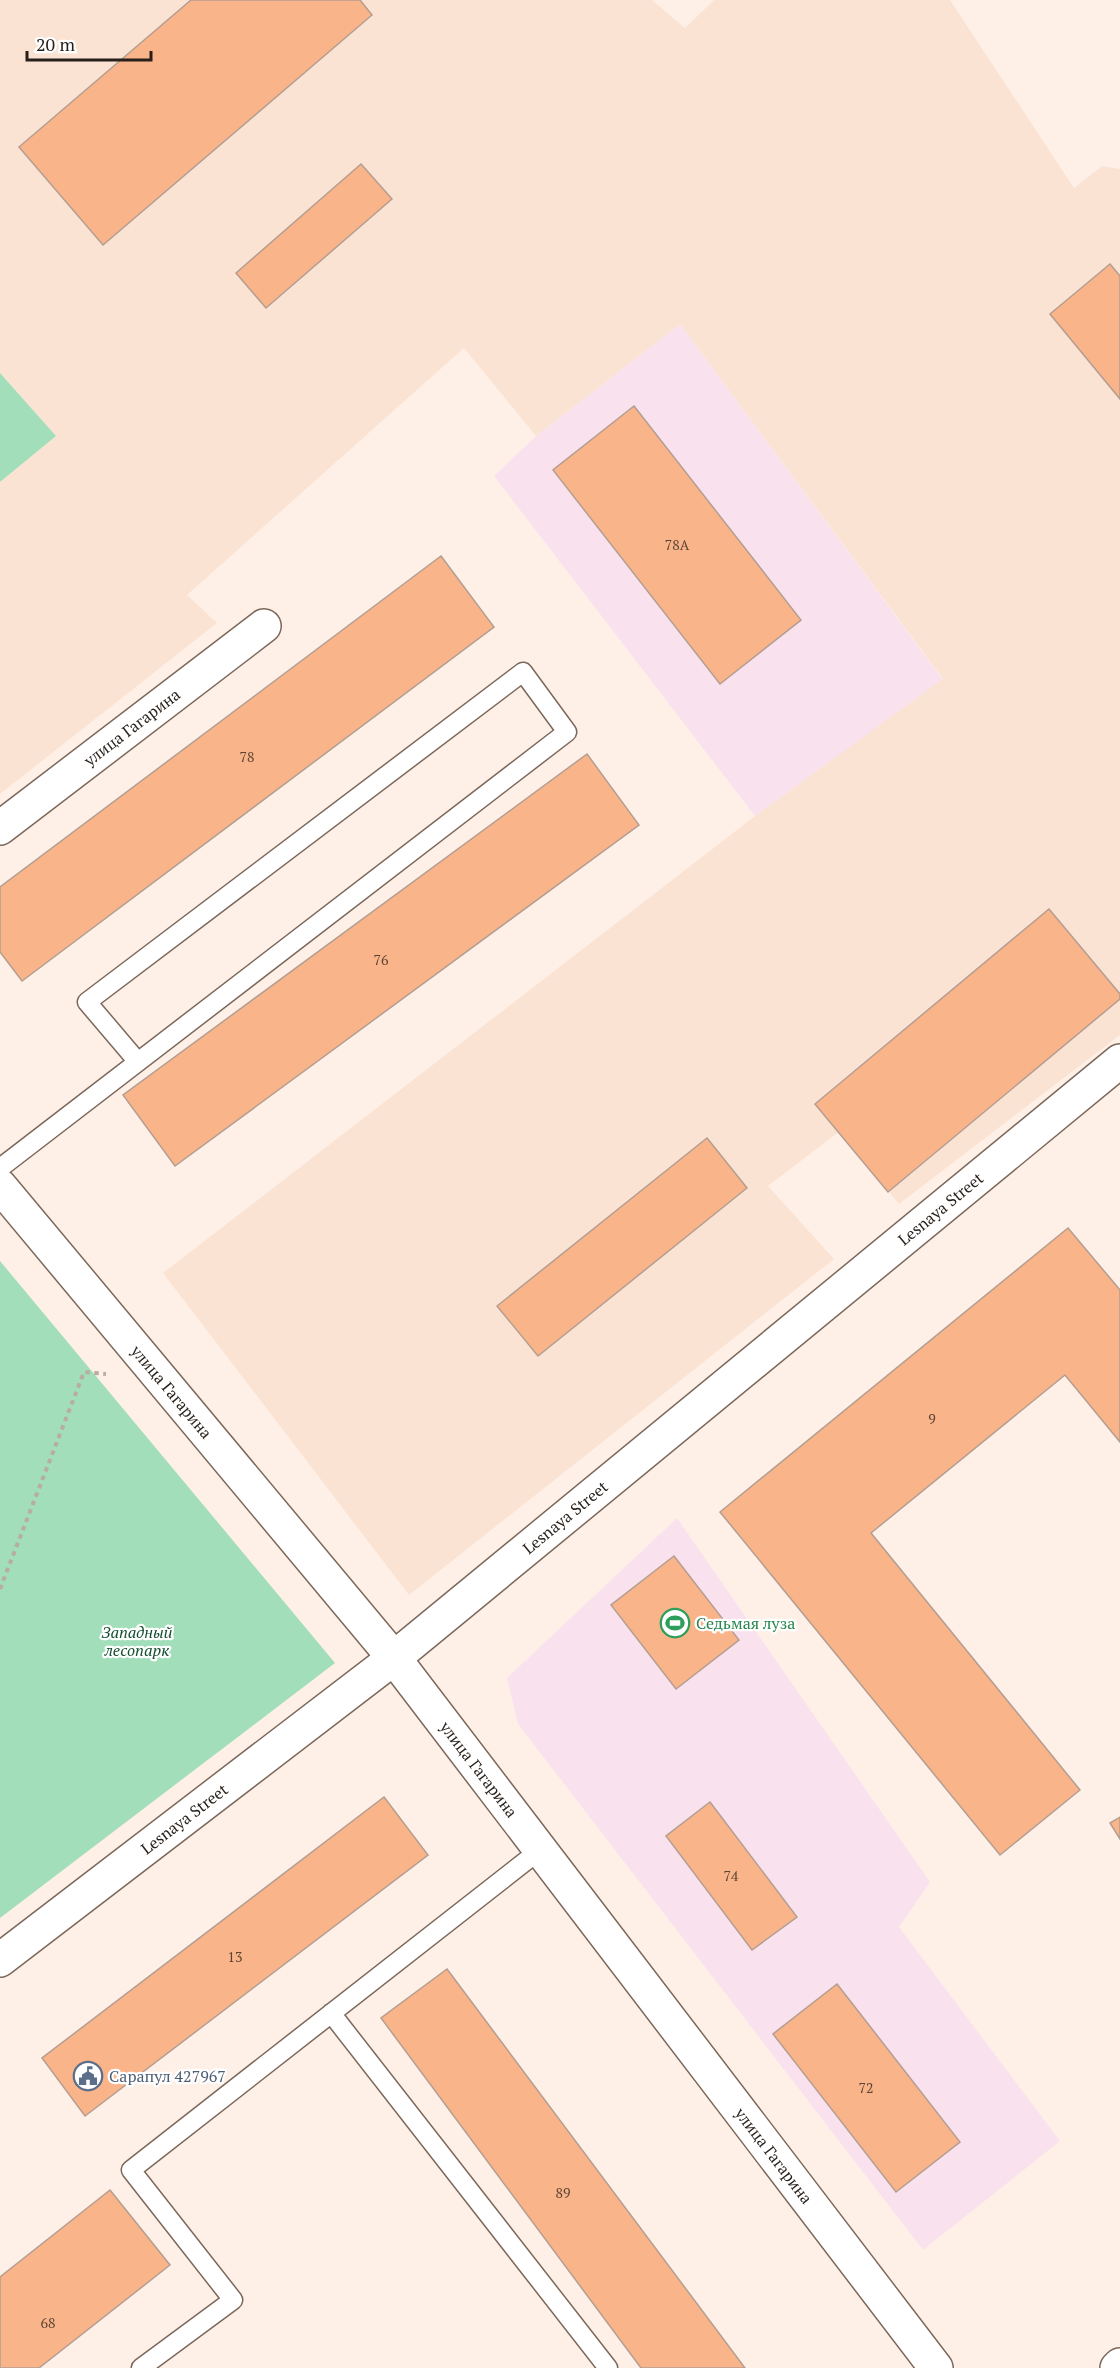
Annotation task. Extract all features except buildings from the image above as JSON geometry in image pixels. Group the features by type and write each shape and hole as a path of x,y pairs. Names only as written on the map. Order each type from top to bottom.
{"street":[{"name":"улица Гагарина","path":"0,828 264,626"},
{"name":"Lesnaya Street","path":"0,1960 393,1658 1120,1061"},
{"name":"улица Гагарина","path":"0,1186 393,1658 936,2368"}],"lane":[{"path":"0,1168 138,1062 567,732 523,672 87,1002 138,1062"},
{"path":"141,2368 233,2300 131,2170 540,1850"},
{"path":"331,2013 608,2368"}],"path":[{"path":"0,1589 84,1372 159,1377"}],"shaded area":[{"path":"0,0 652,0 685,28 714,0 950,0 1074,188 1102,166 1120,169 1120,1035 899,1204 840,1131 768,1186 834,1259 409,1595 163,1273 755,816 943,679 680,324 536,436 464,348 187,595 217,623 0,794 0,482 56,436 0,373"},
{"path":"680,324 943,680 755,816 494,476 536,436"},
{"path":"677,1518 930,1882 899,1927 1060,2141 923,2250 518,1724 507,1678"}],"green space":[{"path":"0,373 56,436 0,482"},
{"name":"Западный лесопарк","path":"0,1261 335,1663 0,1918"}],"place":[{"name":"Седьмая луза","path":"675,1623"},
{"name":"Сарапул 427967","path":"88,2076"}]}
